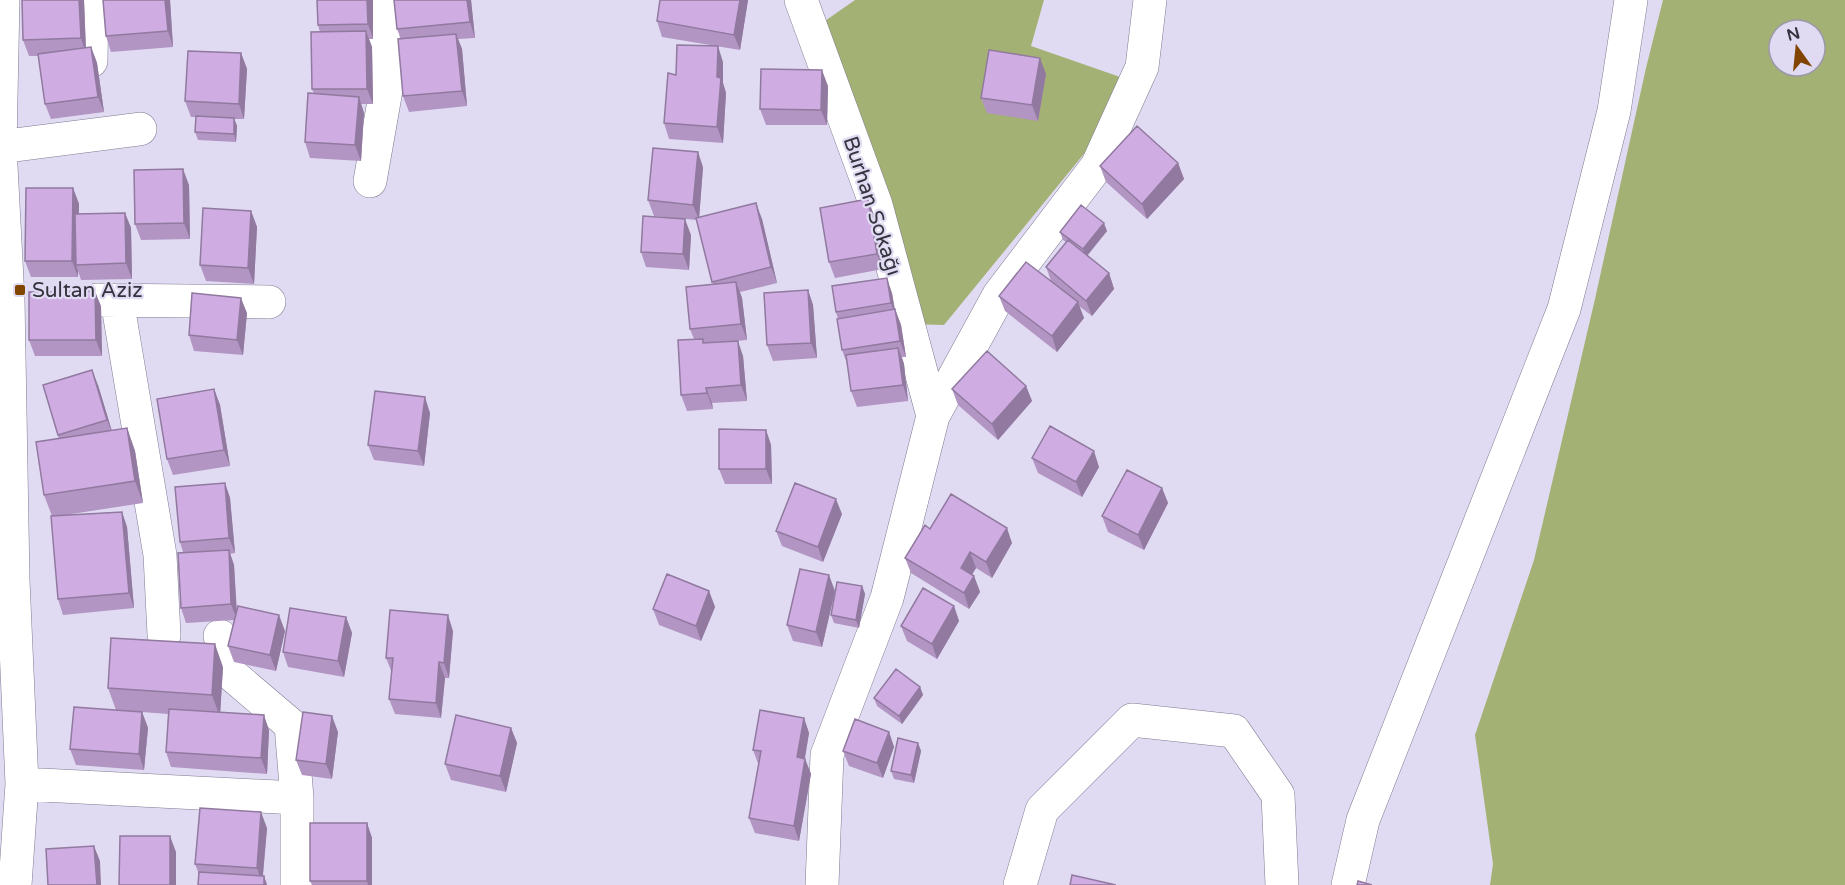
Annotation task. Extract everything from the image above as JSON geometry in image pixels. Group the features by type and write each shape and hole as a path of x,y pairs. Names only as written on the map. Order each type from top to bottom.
{"street":[{"path":"3,0 0,147 13,580 22,784 15,885"},
{"path":"91,61 92,0"},
{"path":"370,181 386,90 382,11 378,0"},
{"name":"Burhan Sokağı","path":"801,0 876,205 933,416"},
{"path":"822,885 827,755 887,598 933,416 999,295 1097,166 1142,67 1150,0"},
{"path":"1348,885 1363,820 1564,309 1614,111 1630,0"},
{"path":"0,147 140,129"},
{"path":"4,299 269,302"},
{"path":"117,300 160,555 164,635"},
{"path":"220,636 231,674 291,725 297,798 297,885"},
{"path":"1020,885 1042,810 1132,720 1234,731 1278,795 1282,885"},
{"path":"22,784 297,798"}],"green space":[{"path":"855,0 1044,0 1031,46 1123,78 1096,139 944,325 910,324 812,30"},
{"path":"1663,0 1845,0 1845,885 1490,885 1493,864 1475,735 1534,560"}],"building":[{"path":"22,0 79,0 81,38 23,40"},
{"path":"103,0 165,0 168,31 106,36"},
{"path":"317,0 367,0 368,24 318,25"},
{"path":"394,0 467,0 470,22 397,29"},
{"path":"660,0 740,0 734,35 657,21"},
{"path":"366,31 367,89 312,89 311,32"},
{"path":"456,34 462,91 403,96 398,39"},
{"path":"677,45 718,46 717,77 721,78 717,127 664,123 668,73 676,75"},
{"path":"91,47 98,97 45,104 38,54"},
{"path":"989,50 1040,58 1032,105 981,98"},
{"path":"188,51 241,53 239,104 185,101"},
{"path":"761,69 822,70 821,110 760,109"},
{"path":"308,93 359,97 355,145 305,142"},
{"path":"196,116 234,118 234,134 195,132"},
{"path":"1137,126 1178,163 1142,204 1100,166"},
{"path":"653,148 698,152 693,205 648,200"},
{"path":"183,169 184,223 135,224 134,170"},
{"path":"26,188 73,188 72,261 25,261"},
{"path":"868,199 877,254 829,262 820,208"},
{"path":"756,203 771,267 712,282 696,218"},
{"path":"1081,205 1104,223 1083,249 1060,232"},
{"path":"203,208 251,211 248,268 200,265"},
{"path":"125,213 126,263 76,265 75,214"},
{"path":"643,216 685,219 683,254 641,252"},
{"path":"1068,240 1109,273 1086,301 1046,267"},
{"path":"1026,262 1078,302 1052,336 999,296"},
{"path":"887,278 891,303 836,312 832,286"},
{"path":"736,282 741,324 690,329 686,287"},
{"path":"808,290 811,343 767,345 764,293"},
{"path":"95,291 96,340 29,340 29,292"},
{"path":"192,293 241,298 237,340 189,335"},
{"path":"895,309 900,341 842,350 837,319"},
{"path":"703,339 703,343 738,341 741,385 706,388 707,393 681,395 678,340"},
{"path":"898,348 903,385 851,391 846,355"},
{"path":"987,351 1026,386 992,424 952,389"},
{"path":"92,370 107,420 58,435 43,385"},
{"path":"214,389 224,450 167,459 157,399"},
{"path":"375,391 425,397 418,451 368,445"},
{"path":"1050,426 1094,451 1076,482 1032,458"},
{"path":"127,428 135,481 44,495 36,442"},
{"path":"719,429 766,430 766,469 719,469"},
{"path":"1127,470 1162,488 1138,535 1102,516"},
{"path":"225,483 229,538 180,542 175,487"},
{"path":"795,483 836,499 818,547 776,531"},
{"path":"951,494 1007,528 986,562 970,552 961,568 974,576 964,593 905,558 925,525 930,529"},
{"path":"122,512 129,593 58,599 51,516"},
{"path":"229,550 231,604 181,608 178,553"},
{"path":"800,569 829,575 816,632 787,625"},
{"path":"667,574 709,591 696,626 653,609"},
{"path":"837,582 862,586 856,620 831,615"},
{"path":"923,588 954,606 932,644 901,626"},
{"path":"238,606 279,615 270,655 228,646"},
{"path":"290,608 346,617 338,661 283,652"},
{"path":"390,610 448,615 444,663 439,662 436,703 389,699 393,658 386,658"},
{"path":"111,638 215,644 212,695 108,688"},
{"path":"896,669 920,687 899,716 874,698"},
{"path":"74,707 142,712 139,754 70,749"},
{"path":"169,709 264,715 261,758 166,752"},
{"path":"760,710 804,718 797,757 805,759 794,826 749,818 761,751 753,750"},
{"path":"303,712 332,716 326,764 296,760"},
{"path":"456,715 511,728 500,776 445,764"},
{"path":"855,719 889,732 877,763 843,751"},
{"path":"898,738 918,743 911,775 891,771"},
{"path":"200,808 261,812 257,868 195,864"},
{"path":"310,823 367,823 367,881 310,881"},
{"path":"120,836 170,836 170,885 119,885"},
{"path":"94,846 97,885 48,885 46,849"},
{"path":"199,872 264,876 264,885 198,885"},
{"path":"1072,875 1116,885 1070,885"},
{"path":"1358,881 1372,885 1357,885"}],"place":[{"name":"Sultan Aziz","path":"20,290"}]}
